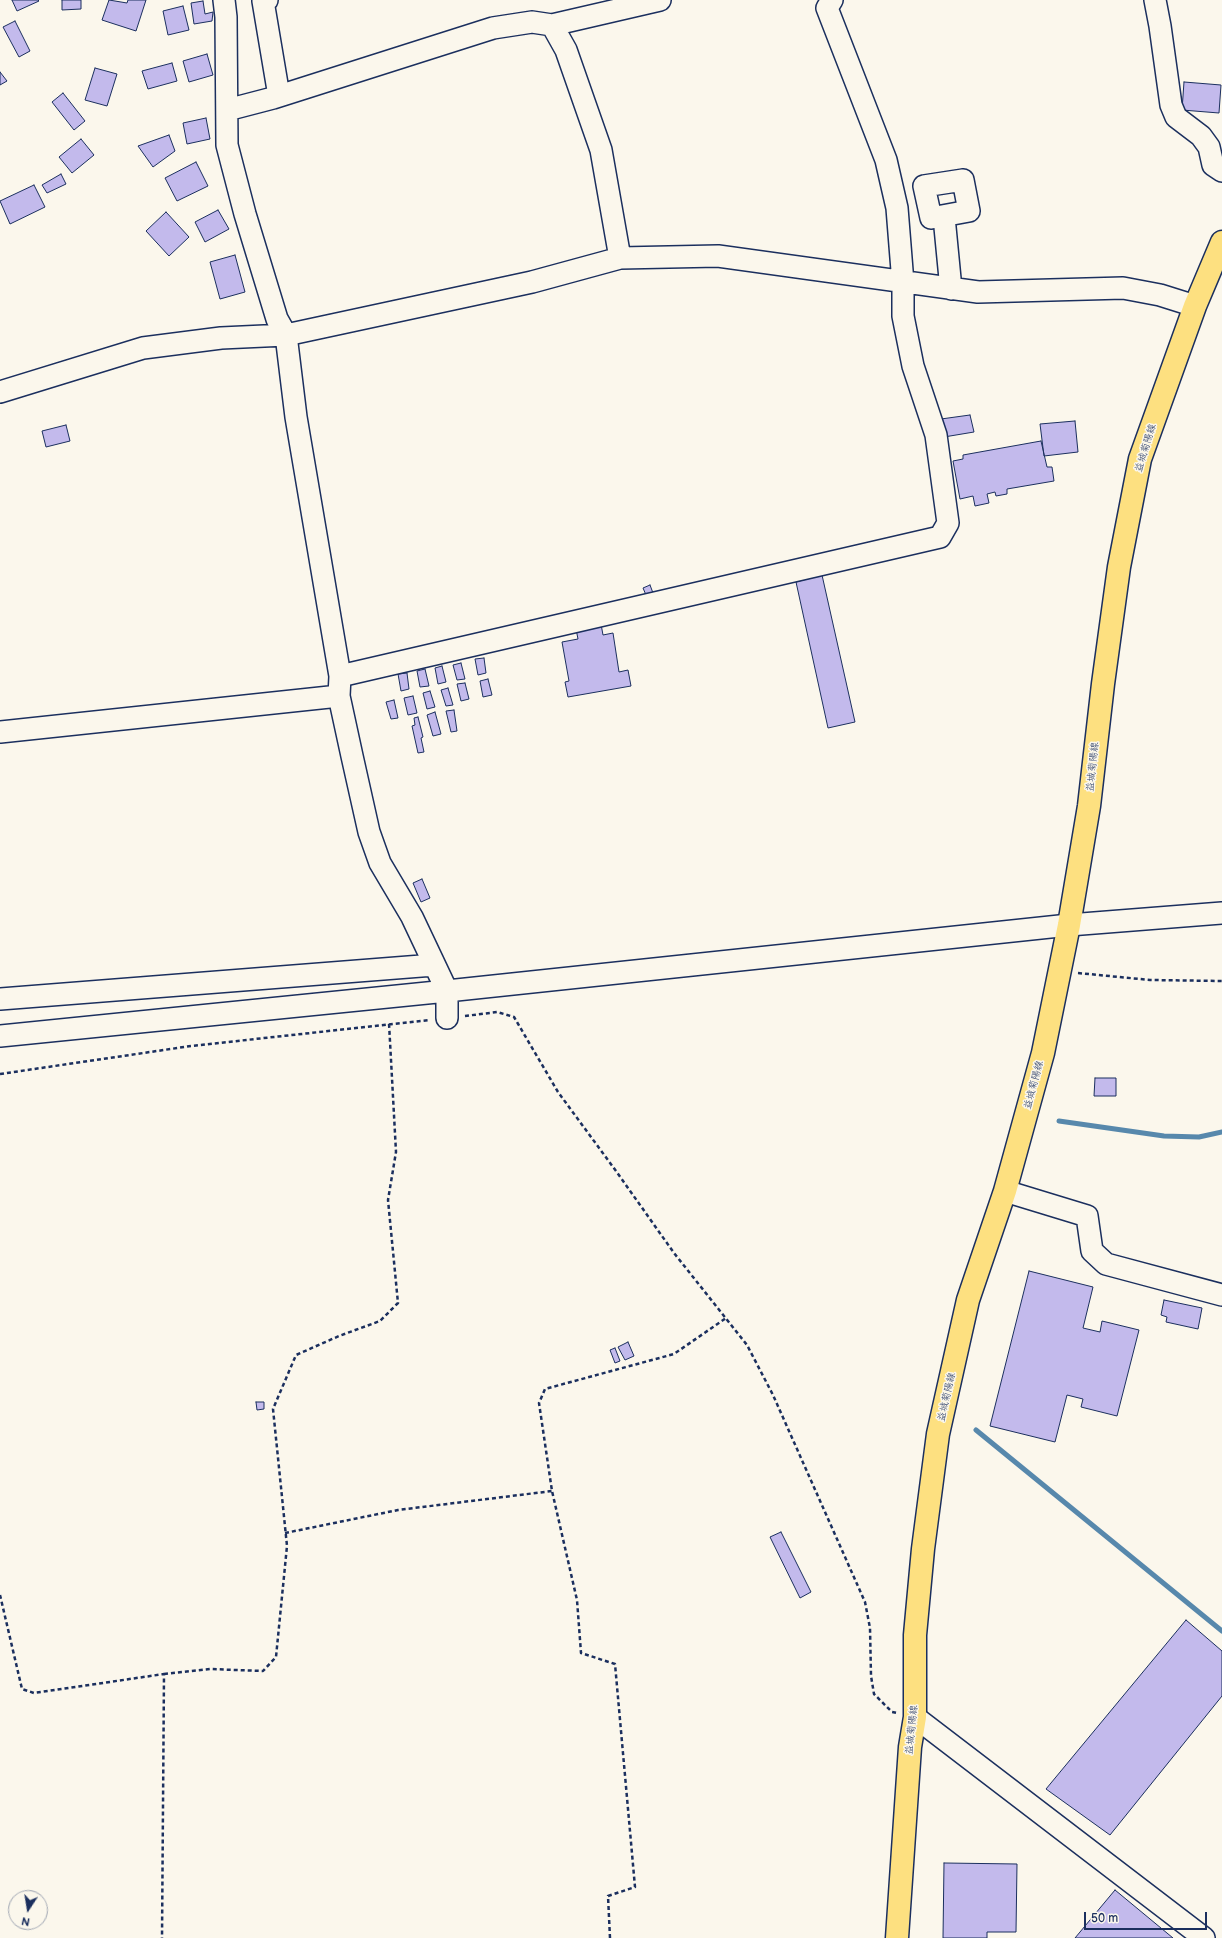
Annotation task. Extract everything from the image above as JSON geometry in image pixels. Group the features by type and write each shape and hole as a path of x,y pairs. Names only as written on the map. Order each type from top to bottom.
{"main road":[{"name":"益城菊陽線","path":"897,1938 910,1747 915,1718 915,1635 923,1549 938,1434 968,1300 1005,1191 1043,1053 1060,971 1089,806 1103,684 1120,567 1140,459 1195,306 1222,242"}],"street":[{"path":"224,0 226,17 227,145 245,214 277,319 286,335 296,417 340,686 369,832 380,864 412,917 447,991 447,1018"},
{"path":"267,0 262,1 279,96"},
{"path":"227,110 279,96 493,28 532,22 552,25 655,0"},
{"path":"0,732 340,686 940,537 948,523 936,435 913,366 903,316 903,282 897,208 886,160 827,8 832,0"},
{"path":"1155,0 1171,105 1176,117 1201,136 1208,147 1213,165 1222,171"},
{"path":"552,25 566,50 601,150 620,258"},
{"path":"944,217 951,289"},
{"path":"0,392 143,348 221,338 286,335 532,282 620,258 718,256 978,292 1124,288 1195,306"},
{"path":"0,1036 447,991 1069,925 1222,913"},
{"path":"0,999 434,965"},
{"path":"1005,1191 1087,1216 1092,1251 1106,1264 1222,1295"},
{"path":"915,1718 1204,1938"}],"path":[{"path":"1060,971 1150,980 1222,981"},
{"path":"0,1074 191,1046 389,1023 497,1012 514,1016 558,1092 674,1253 747,1346 773,1395 865,1602 870,1628 871,1676 874,1694 892,1712 915,1718"},
{"path":"0,1595 22,1689 34,1693 164,1674 210,1669 263,1671 276,1657 287,1546 273,1409 296,1355 339,1336 380,1321 398,1303 388,1200 396,1152 389,1023"},
{"path":"610,1938 608,1896 635,1887 615,1664 581,1653 577,1600 552,1491 539,1403 545,1389 674,1354 726,1318"},
{"path":"285,1533 398,1510 552,1491"},
{"path":"162,1938 164,1674"}],"building":[{"path":"12,0 38,0 39,1 17,11"},
{"path":"62,0 81,0 81,9 62,10"},
{"path":"109,0 127,3 128,0 146,0 136,31 102,20"},
{"path":"203,1 205,14 213,12 212,21 194,24 191,3"},
{"path":"183,6 189,30 168,35 163,11"},
{"path":"15,21 30,51 19,57 3,27"},
{"path":"207,54 213,75 189,82 183,61"},
{"path":"172,63 177,81 148,89 142,71"},
{"path":"95,68 117,74 107,106 85,100"},
{"path":"0,72 7,81 0,85"},
{"path":"1184,82 1221,85 1219,113 1182,110"},
{"path":"63,93 85,121 74,130 52,102"},
{"path":"206,118 210,139 187,144 183,123"},
{"path":"169,135 175,151 153,167 138,146"},
{"path":"81,139 94,155 72,173 59,157"},
{"path":"196,162 208,186 177,201 165,178"},
{"path":"61,174 66,184 47,193 42,185"},
{"path":"34,185 45,207 10,224 0,201"},
{"path":"218,210 229,229 205,242 195,222"},
{"path":"166,212 189,237 169,256 146,231"},
{"path":"235,255 245,292 220,299 210,262"},
{"path":"970,415 974,432 944,437 941,419"},
{"path":"1075,421 1078,452 1044,456 1040,424"},
{"path":"66,425 70,441 46,447 42,431"},
{"path":"1041,441 1047,467 1052,467 1054,481 1007,489 1007,494 996,496 995,492 987,494 989,503 975,506 973,496 960,499 953,461 963,459 963,455"},
{"path":"822,575 855,722 828,728 796,582"},
{"path":"650,585 653,593 646,595 643,588"},
{"path":"601,624 603,635 613,633 619,672 628,670 631,686 568,697 565,682 569,681 562,642 578,639 576,629"},
{"path":"484,658 486,673 478,675 475,659"},
{"path":"461,663 465,679 457,680 453,665"},
{"path":"442,666 446,682 438,684 435,668"},
{"path":"425,669 429,686 420,687 417,671"},
{"path":"407,673 409,689 401,691 398,674"},
{"path":"488,679 492,695 483,697 480,681"},
{"path":"465,683 469,699 461,701 457,684"},
{"path":"448,688 453,705 446,706 441,690"},
{"path":"430,691 435,707 427,709 423,693"},
{"path":"413,696 417,713 408,715 404,698"},
{"path":"394,700 398,718 391,719 386,702"},
{"path":"454,710 457,731 451,732 446,711"},
{"path":"435,712 441,734 433,736 427,715"},
{"path":"418,717 423,737 421,738 424,752 418,753 412,726 415,725 414,718"},
{"path":"422,879 430,898 421,902 413,883"},
{"path":"1095,1078 1116,1078 1116,1096 1094,1096"},
{"path":"1029,1271 1093,1287 1083,1328 1100,1332 1102,1321 1139,1330 1117,1416 1081,1407 1083,1399 1067,1395 1055,1442 990,1426"},
{"path":"1164,1300 1202,1308 1198,1329 1166,1322 1167,1317 1161,1315"},
{"path":"628,1342 634,1356 625,1360 618,1347"},
{"path":"615,1348 620,1361 615,1363 610,1350"},
{"path":"256,1402 264,1402 264,1409 257,1410"},
{"path":"781,1532 811,1592 800,1598 770,1537"},
{"path":"1186,1620 1222,1651 1222,1696 1110,1835 1046,1789"},
{"path":"944,1863 1017,1864 1016,1932 987,1932 987,1938 943,1938"},
{"path":"1115,1890 1173,1938 1075,1938"}],"waterway":[{"path":"1059,1121 1164,1136 1199,1137 1222,1132"},
{"path":"976,1430 1222,1631"}]}
